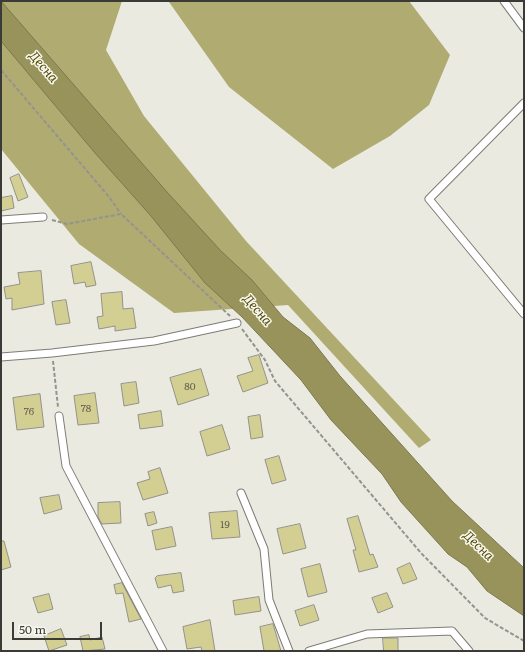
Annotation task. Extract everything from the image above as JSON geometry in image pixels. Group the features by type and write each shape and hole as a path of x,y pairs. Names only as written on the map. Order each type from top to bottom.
{"lane":[{"path":"504,1 524,28"},
{"path":"524,103 429,200 524,314"},
{"path":"1,220 43,217"},
{"path":"1,357 52,353 154,341 237,323"},
{"path":"59,416 66,466 163,651"},
{"path":"241,493 264,549 269,600 289,651"},
{"path":"310,651 367,634 452,631 469,651"}],"path":[{"path":"1,70 110,198 121,214 237,323 265,360 275,381 421,553 486,618 524,641"},
{"path":"43,217 67,224 121,214"},
{"path":"52,353 59,416"}],"shaded area":[{"path":"1,1 122,1 106,50 144,116 246,241 431,440 419,448 288,305 174,313 79,244 1,149"},
{"path":"158,1 409,1 450,55 429,105 390,136 333,169 229,87 169,2"}],"water":[{"name":"Десна","path":"1,1 167,192 221,251 252,280 283,317 310,338 340,376 452,501 524,568 524,616 487,591 467,567 448,554 401,502 382,474 331,420 301,380 242,317 205,283 151,216 95,153 1,41"}],"building":[{"path":"19,174 28,197 18,201 10,178"},
{"path":"12,196 14,208 1,211 1,198"},
{"path":"91,262 96,285 86,287 85,282 74,284 71,266"},
{"path":"41,271 44,304 12,310 12,298 6,299 4,287 20,284 18,273"},
{"path":"122,292 123,309 133,308 136,328 115,331 115,326 99,329 97,317 103,316 101,294"},
{"path":"66,300 70,323 56,325 52,302"},
{"path":"259,355 268,383 243,392 237,376 253,371 248,358"},
{"path":"201,369 209,395 178,405 170,378"},
{"path":"136,382 139,403 124,406 121,384"},
{"path":"95,393 99,423 78,425 74,396"},
{"path":"40,394 44,427 17,430 13,398"},
{"path":"161,411 163,426 140,429 138,415"},
{"path":"260,415 263,437 251,439 248,417"},
{"path":"222,425 230,449 207,456 200,432"},
{"path":"279,456 286,480 272,484 265,460"},
{"path":"160,468 168,493 143,500 137,483 150,479 148,472"},
{"path":"59,495 62,509 44,514 40,498"},
{"path":"120,502 121,523 102,524 98,517 98,503"},
{"path":"237,511 240,537 212,539 209,513"},
{"path":"154,512 157,523 148,526 145,514"},
{"path":"358,516 370,555 373,554 378,567 359,572 353,550 356,550 347,519"},
{"path":"300,524 306,548 283,554 277,529"},
{"path":"172,527 176,546 156,550 152,531"},
{"path":"1,541 4,541 11,567 1,570"},
{"path":"410,563 417,579 403,584 397,569"},
{"path":"320,564 327,592 308,597 301,569"},
{"path":"181,573 184,591 173,593 171,585 158,588 155,578 157,576"},
{"path":"122,583 141,619 129,622 123,593 116,594 114,585"},
{"path":"387,593 393,607 378,613 372,598"},
{"path":"49,594 53,609 38,613 33,598"},
{"path":"259,597 261,611 235,615 233,601"},
{"path":"314,605 319,620 300,626 295,611"},
{"path":"210,620 215,651 202,651 201,647 187,649 183,627"},
{"path":"273,624 281,651 264,651 260,627"},
{"path":"61,629 67,645 49,651 44,636"},
{"path":"89,635 90,640 102,637 105,649 83,651 80,637"},
{"path":"383,638 398,638 398,651 384,651"}]}
